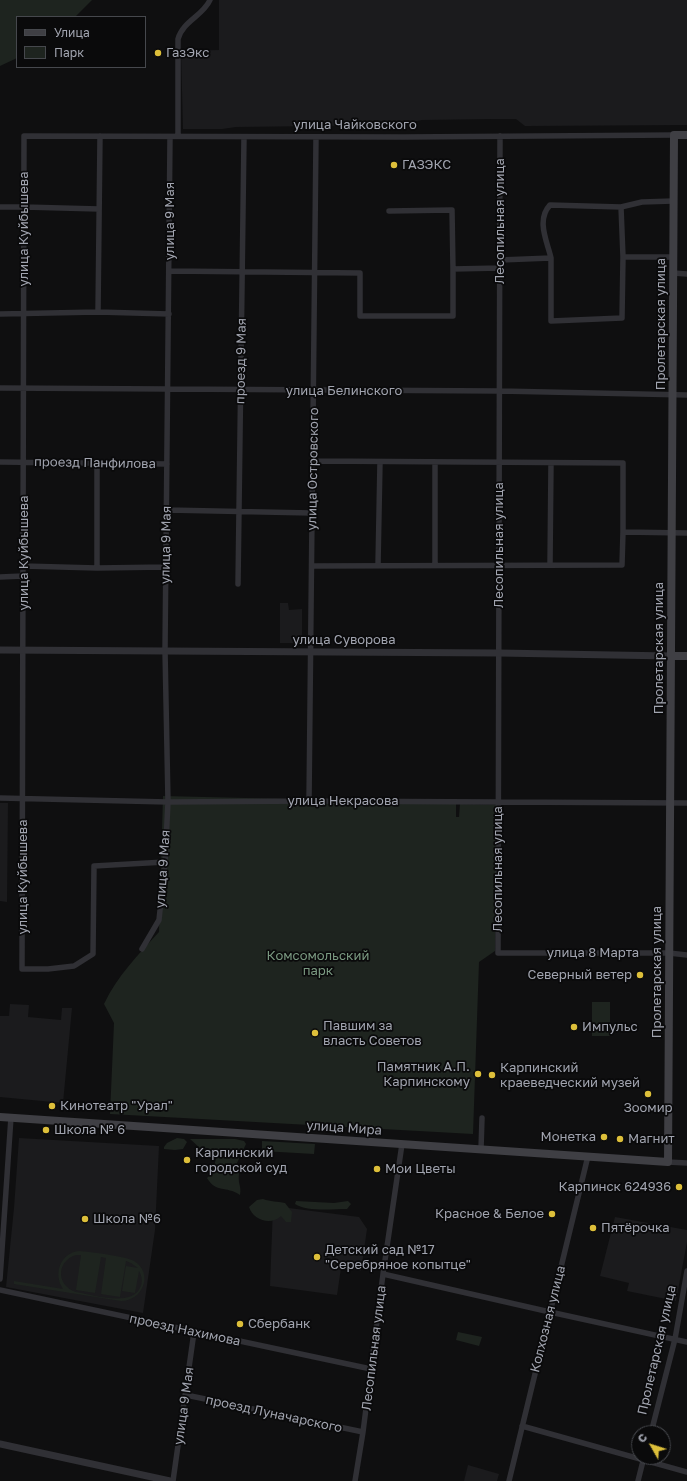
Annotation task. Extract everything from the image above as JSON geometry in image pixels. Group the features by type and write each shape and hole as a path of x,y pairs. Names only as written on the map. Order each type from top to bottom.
{"main road":[{"name":"улица Чайковского","path":"674,135 687,135"},
{"name":"Пролетарская улица","path":"668,1162 671,656 676,532 672,394 674,135"},
{"name":"улица Суворова","path":"671,656 687,656"},
{"name":"улица Мира","path":"0,1117 668,1162"}],"street":[{"path":"178,136 178,39 184,27 208,5 210,0"},
{"name":"улица Чайковского","path":"24,136 316,137 674,135"},
{"name":"улица Куйбышева","path":"24,136 22,969 48,969 74,966 93,954 94,866 165,862"},
{"path":"98,312 100,136"},
{"name":"улица 9 Мая","path":"142,949 159,920 165,862 168,802 166,567 170,136"},
{"name":"Лесопильная улица","path":"498,953 500,136"},
{"name":"проезд 9 Мая","path":"238,584 244,137"},
{"name":"улица Островского","path":"309,801 316,274 316,137"},
{"path":"621,207 623,257 622,318 551,321 550,258 542,218 546,209 550,205 621,207 642,202 673,201"},
{"path":"0,208 24,207 99,209"},
{"path":"169,271 316,274 360,273 360,316 453,316 452,210 389,211"},
{"path":"623,257 673,258"},
{"path":"500,260 550,258"},
{"path":"453,268 500,268"},
{"path":"673,274 687,274"},
{"path":"0,314 98,312 169,314"},
{"name":"улица Белинского","path":"0,388 168,388 314,391 500,391 687,394"},
{"path":"312,566 622,565 623,532 623,463 313,461"},
{"name":"проезд Панфилова","path":"0,462 167,464"},
{"path":"378,565 380,462"},
{"path":"434,462 435,565"},
{"path":"550,565 551,463"},
{"path":"97,464 97,568"},
{"path":"167,510 312,513"},
{"path":"623,532 687,533"},
{"path":"24,566 97,568 166,567"},
{"path":"0,577 23,576"},
{"name":"улица Суворова","path":"0,650 166,650 671,656"},
{"name":"улица Некрасова","path":"0,798 168,802 309,801 687,803"},
{"name":"улица 8 Марта","path":"498,953 669,953 687,955"},
{"path":"0,1279 11,1117"},
{"path":"481,1149 482,1118"},
{"name":"Лесопильная улица","path":"355,1481 402,1144"},
{"name":"Колхозная улица","path":"509,1481 588,1156"},
{"name":"улица Мира","path":"668,1162 687,1163"},
{"name":"Пролетарская улица","path":"653,1425 675,1339 687,1271"},
{"path":"383,1274 687,1342"},
{"name":"проезд Нахимова","path":"0,1290 370,1369"},
{"name":"улица 9 Мая","path":"173,1481 194,1332"},
{"name":"проезд Луначарского","path":"186,1395 363,1432"},
{"path":"522,1426 631,1455"},
{"path":"0,1444 170,1481"},
{"path":"638,1481 642,1465"},
{"path":"666,1465 687,1472"}],"shaded area":[{"path":"219,0 687,0 687,125 525,126 516,119 492,119 422,120 397,125 183,129 181,51 219,50"},
{"path":"280,603 288,603 289,610 302,609 302,643 280,643"},
{"path":"0,803 8,803 7,902 0,901"},
{"path":"10,1004 29,1005 28,1017 61,1020 62,1008 72,1008 63,1103 0,1097 0,1016 9,1016"},
{"name":"Школа №6","path":"19,1138 159,1146 155,1230 143,1313 6,1287"},
{"name":"Детский сад №17 \"Серебряное копытце\"","path":"273,1206 359,1217 367,1229 361,1271 341,1268 337,1295 270,1286"},
{"path":"615,1217 687,1230 687,1242 676,1301 627,1291 629,1283 600,1276"},
{"path":"468,1465 499,1474 497,1481 464,1481"}],"green space":[{"path":"0,0 92,0 76,16 16,16 16,58 0,66"},
{"name":"Комсомольский парк","path":"163,796 456,803 456,817 459,817 460,804 498,805 495,951 479,962 473,1134 110,1114 114,1023 104,1004 115,984 159,932"},
{"path":"592,1002 610,1002 610,1036 592,1036"},
{"path":"177,1138 184,1139 187,1142 183,1149 164,1149 167,1143"},
{"path":"190,1139 235,1139 244,1141 246,1144 237,1163 239,1170 240,1195 230,1190 218,1188 211,1183 207,1178 212,1173 216,1159 212,1151 207,1148 201,1149"},
{"path":"262,1141 315,1144 314,1154 262,1151"},
{"path":"263,1199 285,1203 292,1212 291,1222 286,1222 281,1216 272,1221 268,1221 254,1215 249,1207 257,1200"},
{"path":"296,1201 334,1203 348,1201 351,1204 347,1209 320,1210 300,1207 295,1204"},
{"path":"79,1251 99,1253 123,1257 134,1261 144,1272 143,1286 140,1292 129,1300 121,1301 14,1284 14,1281 63,1289 59,1277 60,1265 67,1256","holes":["76,1255 81,1255 76,1290 95,1293 101,1257 106,1258 101,1294 120,1297 126,1261 138,1268 126,1266 122,1291 135,1293 139,1271 142,1280 140,1288 135,1294 129,1297 120,1298 92,1295 69,1289 62,1279 62,1268 69,1258"]},
{"path":"458,1332 482,1337 479,1346 456,1340"}],"place":[{"name":"ГазЭкс","path":"158,53"},
{"name":"ГАЗЭКС","path":"394,165"},
{"name":"Северный ветер","path":"640,975"},
{"name":"Импульс","path":"574,1027"},
{"name":"Павшим за власть Советов","path":"315,1033"},
{"name":"Памятник А.П. Карпинскому","path":"478,1074"},
{"name":"Карпинский краеведческий музей","path":"492,1075"},
{"name":"Зоомир","path":"648,1094"},
{"name":"Кинотеатр \"Урал\"","path":"52,1106"},
{"name":"Школа № 6","path":"46,1130"},
{"name":"Монетка","path":"604,1137"},
{"name":"Магнит","path":"620,1139"},
{"name":"Карпинский городской суд","path":"187,1160"},
{"name":"Мои Цветы","path":"377,1169"},
{"name":"Карпинск 624936","path":"679,1187"},
{"name":"Красное & Белое","path":"552,1214"},
{"name":"Школа №6","path":"85,1219"},
{"name":"Пятёрочка","path":"593,1228"},
{"name":"Детский сад №17 \"Серебряное копытце\"","path":"317,1257"},
{"name":"Сбербанк","path":"240,1324"}]}
